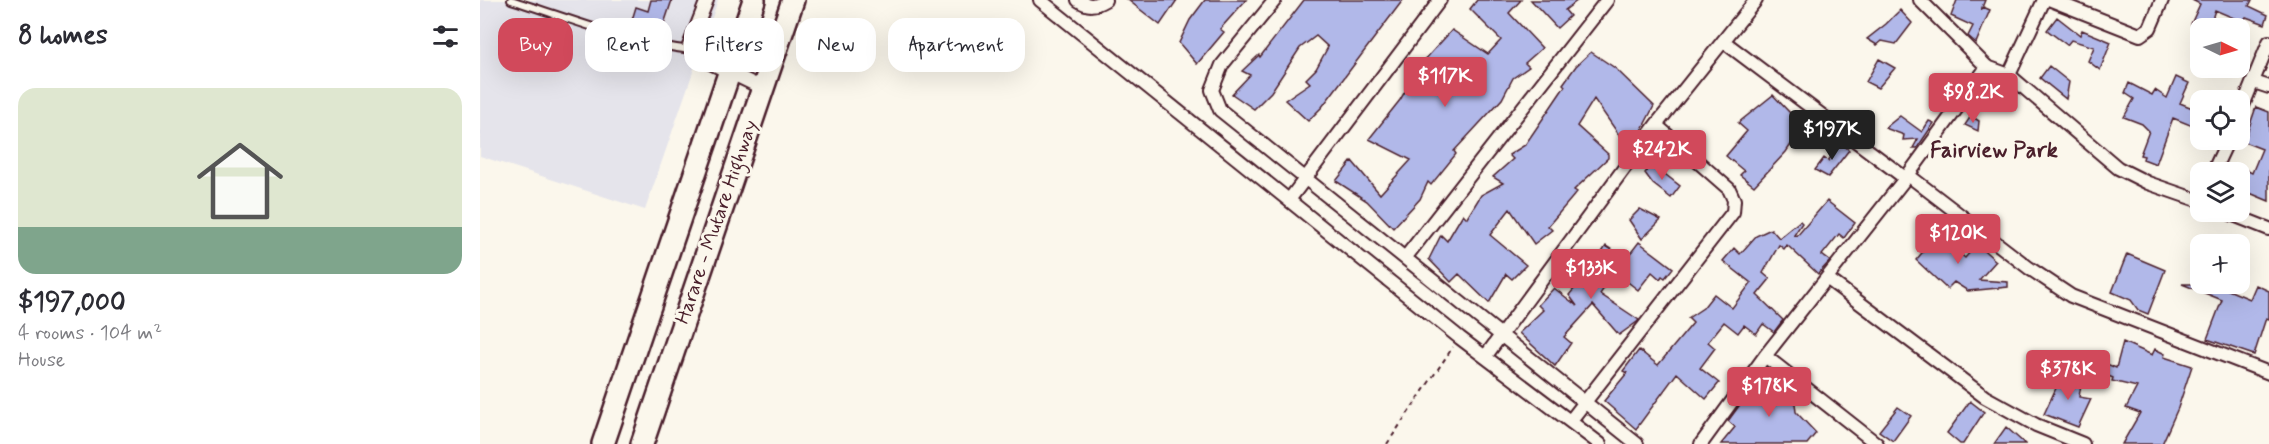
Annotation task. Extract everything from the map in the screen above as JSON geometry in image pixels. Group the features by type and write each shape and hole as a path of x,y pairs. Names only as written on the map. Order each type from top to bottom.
{"highway":[{"name":"Harare - Mutare Highway","path":"748,18 754,0"},
{"name":"Harare - Mutare Highway","path":"642,444 793,0"},
{"name":"Harare - Mutare Highway","path":"603,444 729,72"}],"street":[{"path":"700,18 707,0"},
{"path":"1040,0 1460,338 1599,444"},
{"path":"1078,0 1085,5 1097,5 1105,0"},
{"path":"1275,0 1222,65 1212,90 1220,110 1502,334 1636,444"},
{"path":"1289,200 1440,0"},
{"path":"1406,258 1606,0"},
{"path":"1485,357 1656,125 1755,0"},
{"path":"1920,0 1987,67 2009,75 2118,168 2148,183 2190,198"},
{"path":"2009,75 2044,0"},
{"path":"2051,0 2140,34 2150,28 2162,0"},
{"path":"1723,41 2029,268 2072,296 2269,373"},
{"path":"2250,91 2269,42"},
{"path":"1701,444 1765,356 1907,177 1987,67"},
{"path":"729,72 762,88"},
{"path":"2254,82 2269,87"},
{"path":"1570,420 1733,212 1734,200 1729,189 1656,125"},
{"path":"2250,221 2269,229"},
{"path":"1828,279 1985,397 2036,425 2083,444"},
{"path":"1765,356 1876,444"}],"lane":[{"path":"511,0 633,39 684,49"}],"path":[{"path":"1387,444 1460,338"}],"shaded area":[{"path":"480,0 718,0 712,18 684,18 684,72 693,72 645,210 480,156"}],"building":[{"path":"651,0 672,0 666,18 633,18 636,7 648,11"},
{"path":"1128,0 1177,0 1160,25"},
{"path":"1205,0 1246,0 1220,29 1224,32 1197,64 1179,43 1190,20"},
{"path":"1304,0 1403,0 1322,107 1308,121 1285,100 1310,83 1306,79 1316,69 1328,47 1316,36 1300,48 1271,92 1254,109 1232,94 1250,75 1242,71 1259,55 1260,57"},
{"path":"1477,0 1521,0 1509,13 1542,48 1525,63 1529,67 1513,78 1502,99 1454,151 1456,154 1431,185 1428,182 1420,199 1393,228 1367,201 1336,181 1352,161 1380,194 1411,160 1369,139 1400,100 1413,78 1410,76 1452,30 1488,54 1501,40 1470,9"},
{"path":"1531,0 1578,0 1565,10 1570,16 1557,28"},
{"path":"1957,0 1985,0 1981,10 1983,7 1990,10 1976,43 1968,36 1973,26 1951,16"},
{"path":"2192,0 2252,0 2249,6 2268,15 2265,24 2246,17 2234,18 2215,10 2212,18 2194,18 2200,4"},
{"path":"1900,10 1912,23 1896,44 1882,41 1877,45 1867,39 1886,24"},
{"path":"2057,17 2080,35 2082,30 2111,42 2100,70 2088,61 2094,47 2071,40 2067,45 2047,30"},
{"path":"1591,52 1615,68 1654,106 1641,131 1624,142 1594,99 1577,126 1608,154 1608,158 1574,190 1577,192 1548,226 1552,230 1534,244 1510,209 1490,235 1526,265 1512,279 1506,274 1489,303 1459,274 1451,282 1429,259 1441,235 1447,241 1463,214 1467,218 1481,195 1503,183 1493,177 1513,159 1509,155 1525,145 1565,86 1563,84 1576,66"},
{"path":"1879,59 1895,68 1878,88 1866,82"},
{"path":"2049,66 2069,82 2066,99 2040,78"},
{"path":"2176,77 2189,83 2180,103 2190,107 2190,125 2173,118 2156,164 2143,159 2144,156 2140,155 2149,131 2142,124 2124,117 2134,99 2125,93 2129,83 2152,95 2155,90 2167,98"},
{"path":"1960,80 1965,83 1952,101 1947,98"},
{"path":"1773,95 1791,114 1809,118 1786,152 1754,186 1740,175 1744,171 1726,156 1747,131 1738,123"},
{"path":"2256,107 2269,112 2269,201 2250,193 2250,172 2252,173 2262,149 2250,144 2250,124"},
{"path":"1900,116 1922,132 1929,121 1934,123 1917,148 1913,148 1918,139 1903,140 1904,135 1885,128"},
{"path":"1971,116 1979,121 1978,131 1965,125"},
{"path":"1841,143 1849,150 1828,177 1815,170 1824,158 1828,161"},
{"path":"1652,164 1680,186 1671,198 1653,184 1645,173"},
{"path":"1827,201 1855,223 1844,238 1839,234 1822,255 1830,261 1818,274 1787,245 1784,249 1779,245 1763,273 1770,279 1757,295 1783,320 1774,332 1763,324 1756,334 1744,325 1738,333 1724,322 1708,342 1715,348 1700,368 1719,383 1706,399 1677,373 1636,429 1604,401 1627,373 1623,371 1639,350 1658,365 1693,323 1688,318 1703,308 1714,294 1732,308 1751,283 1723,261 1734,248 1740,254 1756,236 1771,229 1779,238 1800,221 1802,223 1794,235 1797,236"},
{"path":"1640,209 1661,220 1642,239 1629,220"},
{"path":"1944,227 1955,236 1949,244 1965,258 1977,244 1996,261 1979,280 2008,282 2008,287 1968,291 1954,282 1947,289 1916,260"},
{"path":"1639,242 1673,268 1665,278 1662,276 1660,279 1652,272 1638,290 1615,272 1600,294 1639,320 1637,322 1619,335 1593,305 1564,337 1571,343 1555,366 1519,333 1543,310 1538,305 1554,288 1577,306 1569,295 1603,255 1601,254 1606,246 1626,259"},
{"path":"2127,254 2165,270 2148,314 2138,310 2131,300 2112,292"},
{"path":"2256,285 2269,291 2269,319 2266,318 2254,355 2207,339 2222,300 2207,294 2238,294 2250,299"},
{"path":"2123,342 2152,355 2155,349 2165,354 2164,357 2192,366 2178,408 2162,444 2122,444 2140,413 2126,408 2137,387 2112,381 2113,378 2084,366 2088,356 2116,368"},
{"path":"2064,371 2082,378 2079,397 2091,399 2078,427 2044,414"},
{"path":"1771,377 1794,395 1796,412 1816,433 1807,444 1721,444 1735,427 1728,421 1759,378"},
{"path":"1970,401 1984,412 1963,444 1960,444 1947,433"},
{"path":"1898,407 1911,416 1893,441 1879,431"},
{"path":"2006,427 2025,444 1994,444"}],"district":[{"name":"Fairview Park","path":"1994,151"}]}
